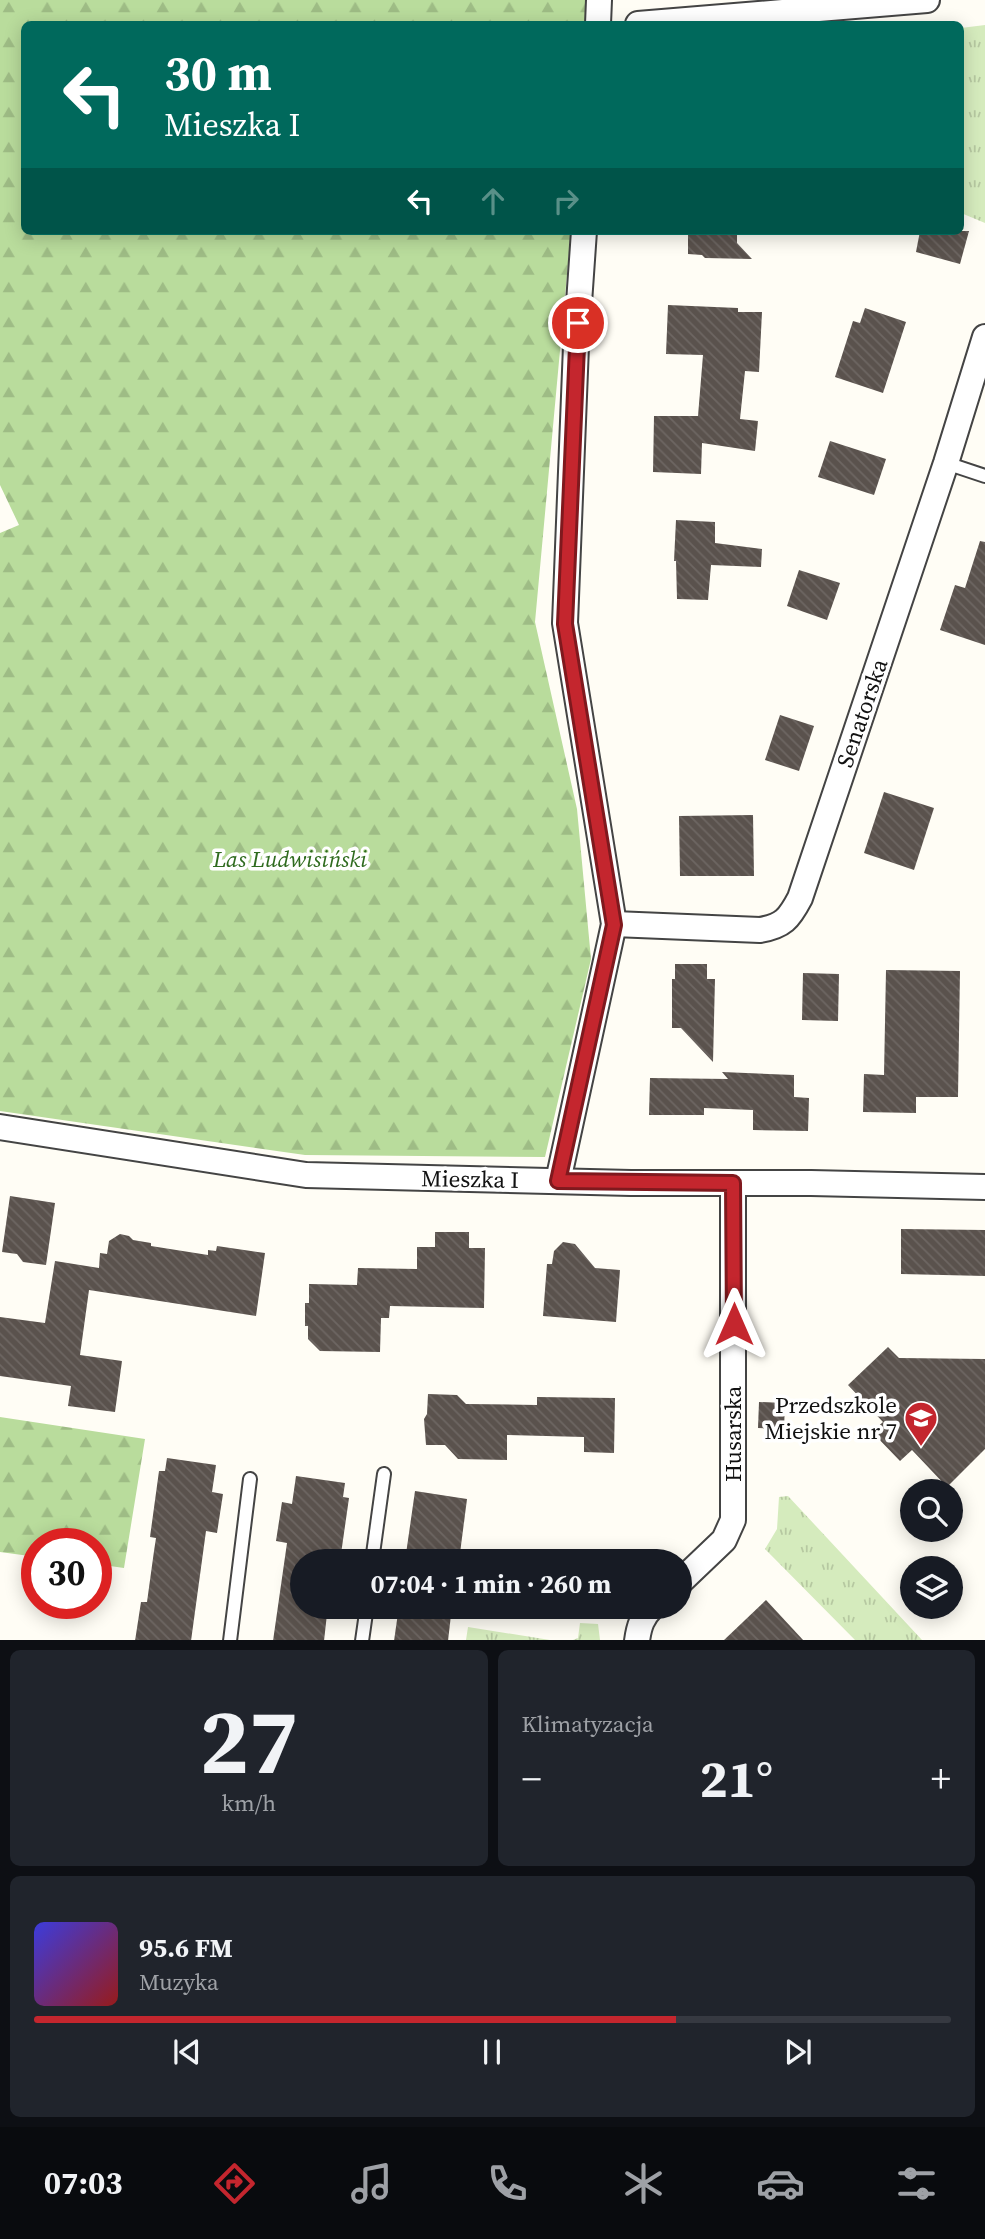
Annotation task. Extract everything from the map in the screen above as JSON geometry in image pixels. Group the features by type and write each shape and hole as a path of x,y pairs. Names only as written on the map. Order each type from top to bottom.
{"street":[{"path":"598,21 599,0"},
{"path":"674,21 927,0"},
{"path":"558,1181 614,925 565,624 576,346 584,235"},
{"name":"Senatorska","path":"614,925 760,930 776,928 792,913 800,898 984,342"},
{"name":"Mieszka I","path":"0,1127 306,1175 985,1187"},
{"name":"Husarska","path":"692,1571 724,1540 733,1520 733,1183"},
{"path":"637,1640 642,1619"}],"lane":[{"path":"946,463 985,476"},
{"path":"374,1549 384,1474"},
{"path":"230,1640 250,1479"},
{"path":"362,1640 364,1619"}],"green space":[{"name":"Las Ludwisiński","path":"0,0 586,0 585,21 21,21 21,235 571,235 535,622 577,809 591,959 545,1157 305,1155 0,1111 0,533 19,525 0,485"},
{"path":"985,25 985,223 964,214 964,28"},
{"path":"0,1417 145,1439 124,1568 112,1566 112,1528 21,1528 21,1555 0,1552"},
{"path":"788,1496 922,1640 855,1640 765,1549 777,1529 779,1497"},
{"path":"580,1623 598,1624 600,1640 573,1640 578,1638"},
{"path":"468,1627 550,1640 466,1640"}],"building":[{"path":"964,231 969,231 960,264 916,252 919,235 964,235"},
{"path":"688,235 737,235 737,243 752,259 705,258 702,255 688,254"},
{"path":"668,305 738,308 738,312 762,312 759,372 745,371 740,419 758,421 755,451 702,443 701,474 653,472 654,416 698,416 703,355 666,354"},
{"path":"865,308 906,322 883,393 835,377 853,321 860,323"},
{"path":"830,441 886,459 874,495 818,477"},
{"path":"676,520 715,522 715,543 762,549 761,567 711,565 708,600 677,599 674,561"},
{"path":"980,541 985,542 985,645 940,630 955,585 965,588"},
{"path":"799,570 840,583 827,620 787,606"},
{"path":"780,715 814,726 799,771 765,760"},
{"path":"884,792 934,808 914,870 864,853"},
{"path":"753,815 754,876 680,876 679,816"},
{"path":"675,964 707,964 707,979 715,979 713,1062 681,1028 672,1028 672,979 675,979"},
{"path":"886,970 960,971 958,1097 916,1097 916,1113 863,1112 864,1074 884,1075"},
{"path":"803,973 839,974 838,1021 802,1020"},
{"path":"722,1072 794,1075 794,1097 809,1098 808,1131 753,1130 753,1110 704,1108 704,1115 649,1115 650,1078 728,1079"},
{"path":"10,1196 55,1203 46,1265 23,1262 17,1254 2,1252"},
{"path":"901,1229 985,1230 985,1276 901,1274"},
{"path":"435,1232 469,1232 469,1248 485,1248 484,1308 390,1306 389,1318 381,1318 380,1352 320,1351 308,1339 305,1303 309,1303 309,1284 357,1285 358,1268 417,1269 417,1247 435,1247"},
{"path":"120,1234 133,1240 151,1243 151,1246 208,1255 208,1250 216,1251 217,1246 265,1253 256,1316 89,1290 80,1355 122,1361 115,1412 68,1406 71,1386 0,1376 0,1317 45,1323 55,1261 99,1268 100,1253 107,1254 109,1241"},
{"path":"563,1242 575,1244 595,1268 620,1270 616,1322 543,1316 547,1264 552,1264 554,1251"},
{"path":"888,1347 899,1358 985,1359 985,1449 955,1479 939,1479 912,1450 900,1461 872,1432 883,1422 848,1385"},
{"path":"428,1394 457,1395 466,1404 537,1405 537,1397 615,1398 614,1453 584,1452 584,1437 507,1435 507,1460 458,1459 445,1445 426,1445 424,1419 427,1414"},
{"path":"759,1402 785,1403 784,1429 758,1428"},
{"path":"167,1458 216,1465 212,1492 223,1494 217,1533 206,1531 191,1640 135,1640 141,1602 147,1602 156,1538 150,1537 159,1471 165,1471"},
{"path":"296,1476 345,1483 343,1497 349,1498 342,1549 290,1549 290,1619 326,1619 324,1640 273,1640 287,1543 276,1541 282,1502 292,1504"},
{"path":"415,1491 467,1499 461,1549 407,1549"},
{"path":"766,1600 803,1640 724,1640"},
{"path":"397,1619 451,1619 448,1640 394,1640"}],"place":[{"name":"Przedszkole Miejskie nr 7","path":"921,1448"}],"route":[{"path":"578,323 565,624 614,925 558,1181 733,1183 734,1324"}]}
